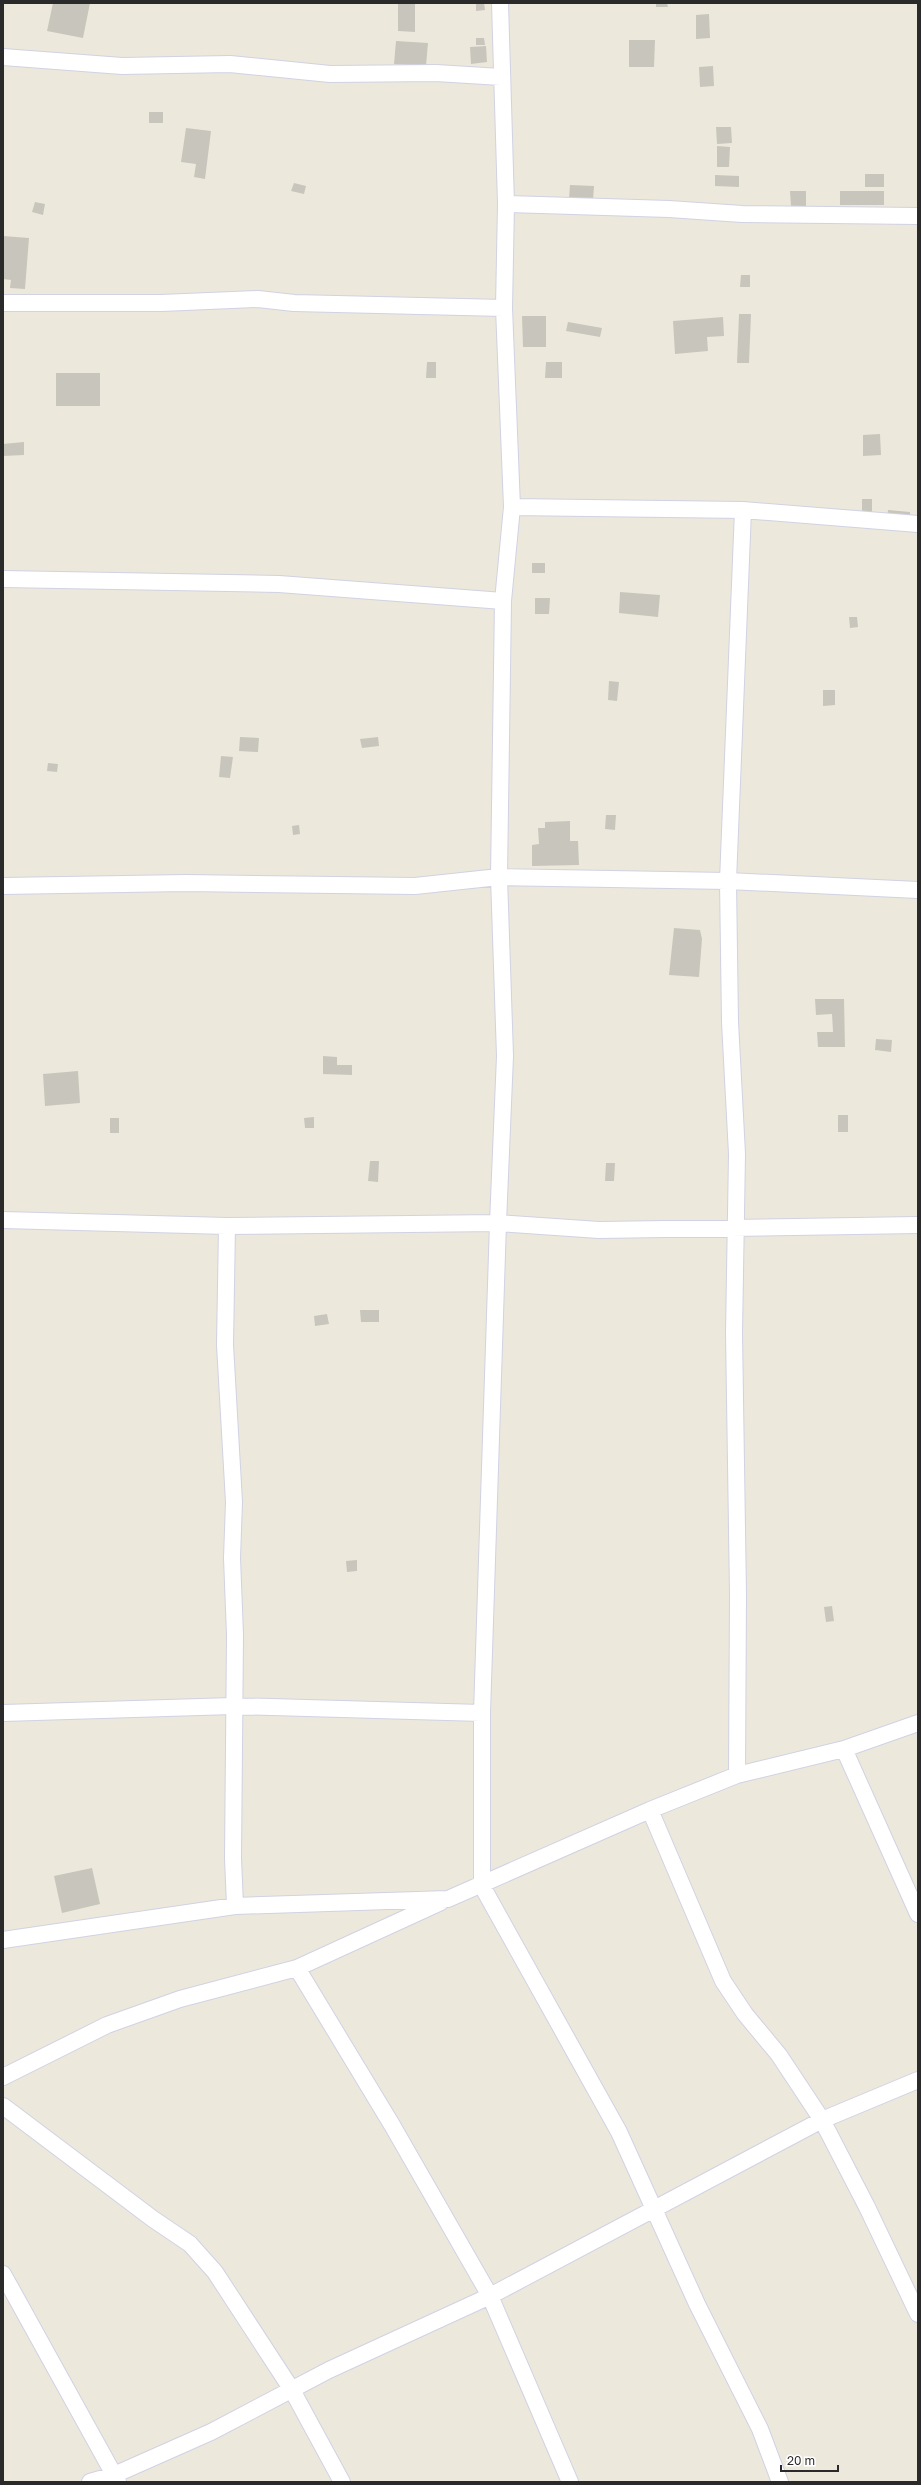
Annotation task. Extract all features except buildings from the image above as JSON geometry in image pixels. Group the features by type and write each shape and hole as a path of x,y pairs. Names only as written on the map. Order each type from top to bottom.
{"street":[{"path":"500,3 501,77 506,204 504,308 512,507 503,601 499,877 505,1056 482,1713 482,1886 619,2132 697,2304 760,2429 780,2482"},
{"path":"3,57 122,66 230,64 330,74 436,73 501,77"},
{"path":"506,204 669,209 742,214 918,216"},
{"path":"3,303 161,303 258,299 294,303 504,308"},
{"path":"512,507 744,510 918,524"},
{"path":"737,1775 738,1594 734,1333 737,1154 730,1022 728,881 744,510"},
{"path":"3,578 279,584 381,590 503,601"},
{"path":"3,886 185,883 415,886 499,877 728,881 918,890"},
{"path":"3,1220 228,1226 498,1224 599,1230 918,1225"},
{"path":"228,1226 225,1345 234,1502 232,1558 235,1635 233,1706 233,1858 235,1906"},
{"path":"3,1713 233,1706 482,1713"},
{"path":"3,2077 107,2025 180,1999 297,1968 448,1899 482,1886 650,1810 737,1775 844,1749 918,1723"},
{"path":"844,1749 918,1914"},
{"path":"650,1810 700,1932 723,1981 745,2014 779,2055 822,2120 867,2207 918,2314"},
{"path":"3,1940 235,1906 448,1899"},
{"path":"297,1968 392,2125 490,2296 570,2482"},
{"path":"90,2482 116,2478 211,2432 329,2370 490,2296 822,2120 918,2080"},
{"path":"3,2106 153,2219 190,2244 215,2272 292,2390 342,2482"},
{"path":"3,2274 116,2478"}]}
